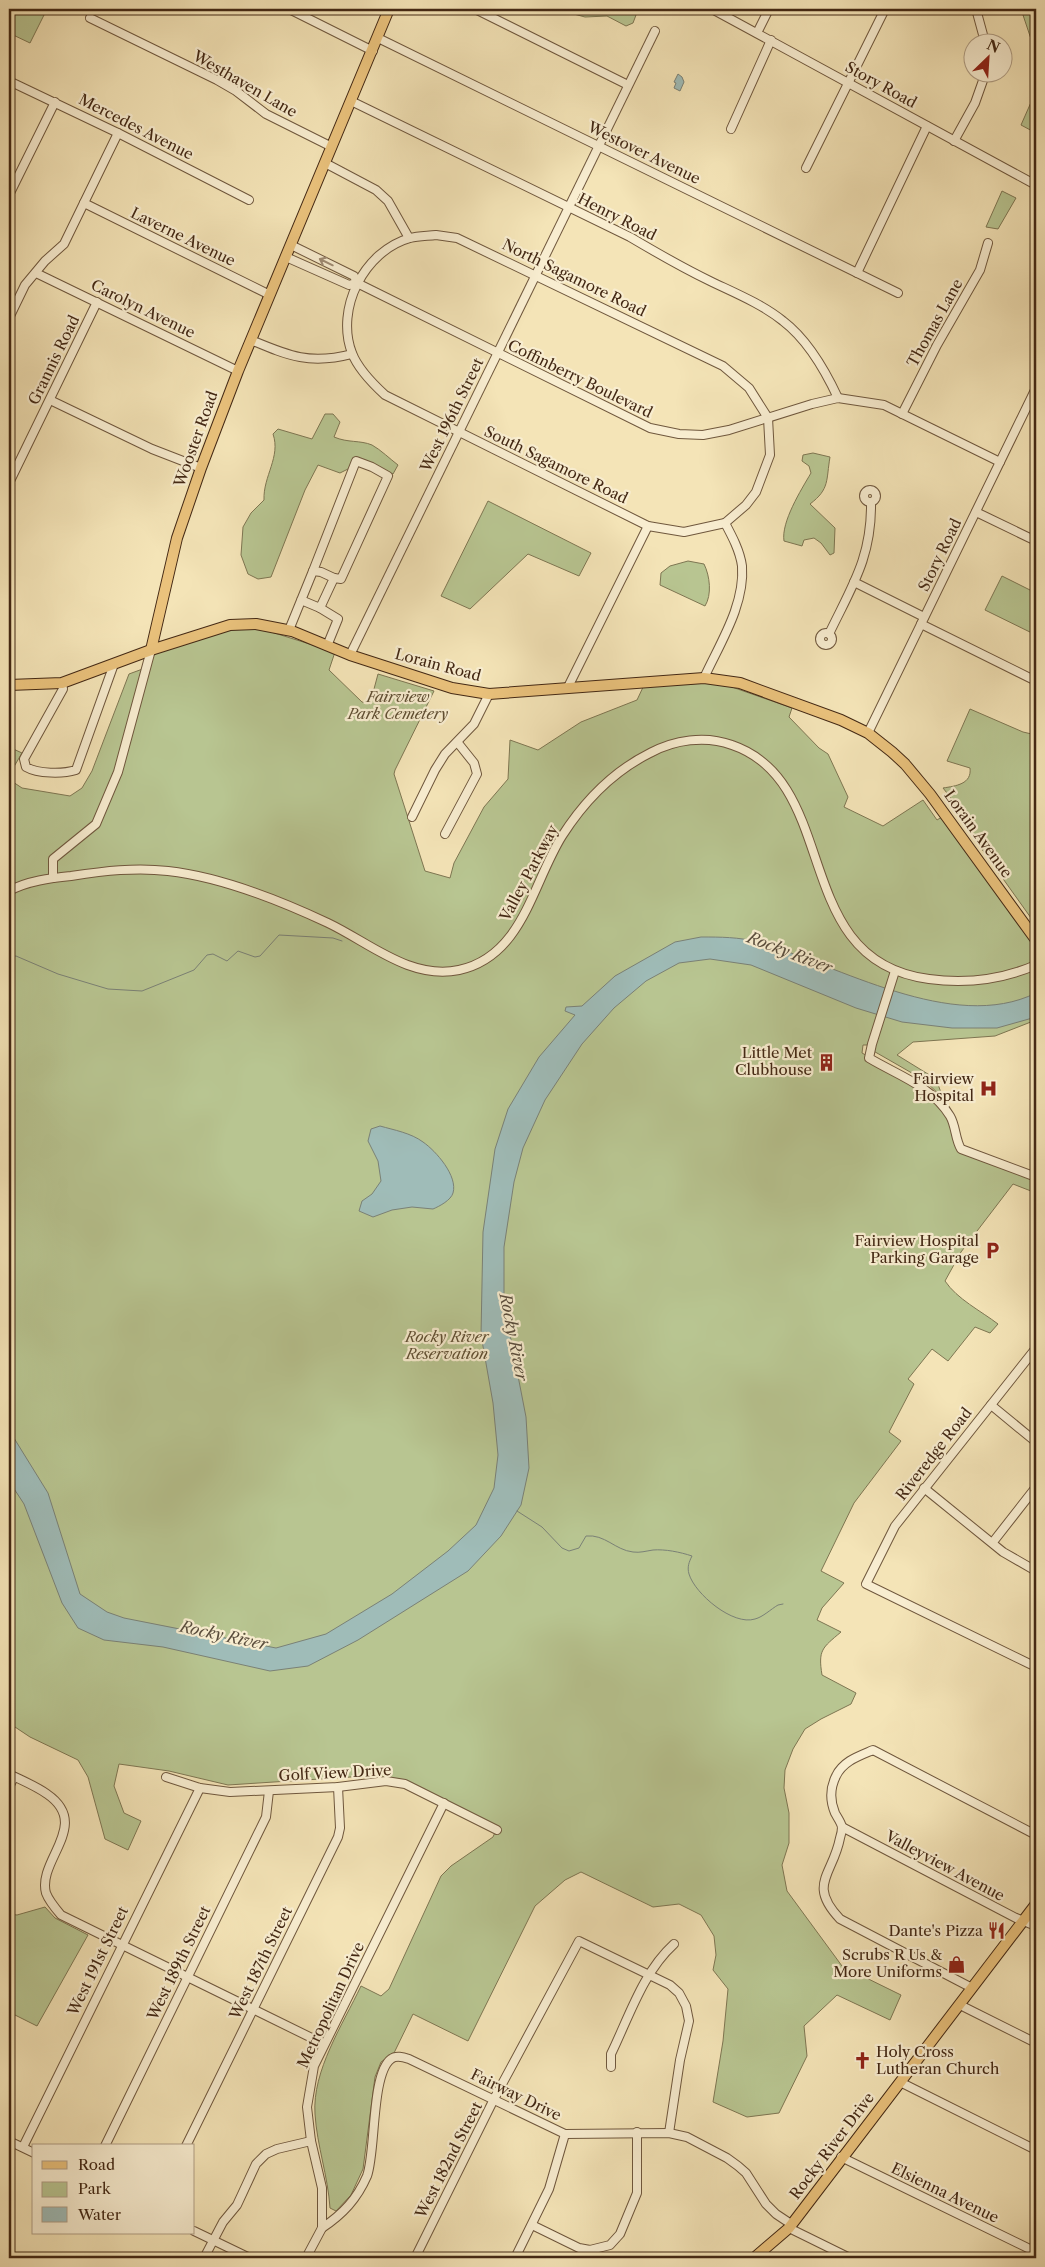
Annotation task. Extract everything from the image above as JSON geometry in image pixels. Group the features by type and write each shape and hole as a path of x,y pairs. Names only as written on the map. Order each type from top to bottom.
{"main road":[{"name":"Wooster Road","path":"152,650 177,538 200,468 238,371 390,9"},
{"name":"Lorain Road","path":"9,686 20,687 62,683 152,650 230,625 256,624 289,630 350,655 452,688 489,694 704,678 740,683 841,720 868,734 906,764 930,794"},
{"name":"Lorain Avenue","path":"930,794 1036,940"},
{"name":"Rocky River Drive","path":"754,2258 790,2226 1036,1904"}],"street":[{"path":"289,9 373,50"},
{"path":"475,9 628,85"},
{"name":"Story Road","path":"712,9 1036,186"},
{"path":"757,32 769,9"},
{"path":"806,168 885,9"},
{"path":"976,9 982,32"},
{"name":"Westhaven Lane","path":"90,18 217,80 266,114 332,147"},
{"name":"West 196th Street","path":"350,655 655,31"},
{"name":"Westover Avenue","path":"378,38 898,293"},
{"path":"731,129 771,40"},
{"name":"Mercedes Avenue","path":"9,81 118,133 249,200"},
{"path":"954,141 975,103 982,82"},
{"name":"Henry Road","path":"351,101 630,237 672,262 763,307 784,321 803,340 830,380 838,398"},
{"path":"9,195 55,102"},
{"path":"856,273 927,126"},
{"path":"9,318 25,285 64,244 118,133"},
{"path":"325,163 376,190 388,201 409,238"},
{"name":"Laverne Avenue","path":"84,203 270,295"},
{"name":"North Sagamore Road","path":"357,283 380,254 409,238 436,235 457,238 723,366 750,388 768,418"},
{"name":"Thomas Lane","path":"902,414 937,345 980,270 988,243"},
{"name":"Coffinberry Boulevard","path":"291,245 354,276 357,283 650,428 679,434 703,435 729,430 838,398 884,405 1000,462"},
{"name":"Coffinberry Boulevard","path":"286,256 349,286 357,283"},
{"name":"Carolyn Avenue","path":"36,272 238,371"},
{"name":"South Sagamore Road","path":"357,283 348,313 347,330 352,354 370,381 385,395 648,526 684,532 726,523 746,505 756,492 765,472 770,455 768,418"},
{"name":"Grannis Road","path":"9,483 97,302"},
{"path":"251,340 284,354 308,359 332,359 352,354"},
{"name":"Story Road","path":"868,734 1036,388"},
{"path":"50,400 152,449 200,468"},
{"path":"289,630 356,461 388,476 341,579 313,571"},
{"path":"829,634 854,582 869,543 871,502"},
{"path":"976,512 1036,541"},
{"path":"704,678 739,600 742,583 742,564 726,523"},
{"path":"568,687 648,526"},
{"path":"320,608 334,578"},
{"path":"854,582 922,621 1036,681"},
{"path":"301,600 320,608 338,619 327,646"},
{"name":"Wooster Road","path":"52,878 53,859 96,824 100,815 118,772 152,650"},
{"path":"62,683 63,689 24,759 26,767 32,770 68,773 76,770 114,664"},
{"path":"412,817 445,754 458,743 474,724 489,694"},
{"name":"Valley Parkway","path":"9,891 16,887 52,878 120,870 171,871 198,876 293,908 329,924 384,954 423,971 439,973 458,970 474,966 504,945 519,925 561,838 582,807 610,778 658,748 692,740 712,740 732,745 757,757 783,784 794,801 828,895 842,926 863,950 877,961 895,971 920,978 960,982 995,979 1036,965"},
{"path":"445,834 477,774 474,763 458,743"},
{"path":"895,971 869,1058 918,1085 936,1099 950,1117 961,1149 1036,1177"},
{"name":"Riveredge Road","path":"1036,1348 895,1526 866,1584 1036,1668"},
{"path":"991,1405 1036,1442"},
{"path":"924,1488 1017,1561 1036,1571"},
{"path":"992,1542 1035,1490"},
{"path":"972,1988 840,1919 830,1908 824,1897 826,1875 839,1845 842,1827 830,1800 835,1776 842,1766 873,1750 1036,1835"},
{"path":"9,1787 11,1776 47,1794 60,1807 65,1822 62,1839 46,1877 46,1892 52,1905 61,1915 324,2044"},
{"name":"Golf View Drive","path":"166,1777 200,1788 230,1792 338,1787 395,1782 497,1830"},
{"name":"West 187th Street","path":"187,2144 338,1837 340,1828 338,1787"},
{"name":"West 191st Street","path":"23,2147 200,1788"},
{"name":"West 189th Street","path":"106,2144 266,1817 269,1791"},
{"name":"Metropolitan Drive","path":"306,2258 322,2228 322,2188 311,2141 307,2107 314,2066 444,1804"},
{"name":"Valleyview Avenue","path":"842,1827 1016,1918 1036,1926"},
{"name":"West 182nd Street","path":"414,2258 494,2099 579,1941 649,1974"},
{"path":"611,2067 611,2054 649,1974 662,1955 674,1944"},
{"path":"649,1974 670,1985 679,1993 686,2006 689,2021 680,2060 669,2133"},
{"path":"960,2005 1036,2043"},
{"name":"Fairway Drive","path":"322,2228 337,2219 350,2206 368,2174 380,2084 385,2066 391,2059 400,2056 565,2134 669,2133 687,2138 727,2158 738,2166 746,2173 766,2204 790,2226"},
{"path":"900,2082 1036,2150"},
{"path":"532,2225 579,2248 590,2250 610,2244 620,2234 637,2193 637,2132"},
{"path":"516,2256 549,2189 565,2134"},
{"path":"9,2140 32,2151"},
{"path":"204,2258 223,2222 237,2205 256,2164 266,2154 277,2149 311,2141"},
{"name":"Elsienna Avenue","path":"841,2157 1036,2252"},
{"path":"790,2226 850,2258"},
{"path":"195,2231 250,2258"}],"green space":[{"path":"9,9 47,9 30,43 9,33"},
{"path":"555,9 634,9 636,15 633,23 626,26 607,16 585,17"},
{"path":"1021,9 1036,9 1036,54"},
{"path":"1036,91 1036,133 1021,125"},
{"path":"1002,191 1016,198 998,229 986,227"},
{"path":"325,414 333,414 340,422 334,437 372,445 398,465 393,474 357,458 350,468 340,473 318,465 305,490 271,577 258,579 248,574 241,555 243,527 251,513 264,500 264,491 275,451 273,434 278,429 312,439"},
{"path":"813,453 830,457 824,489 810,504 835,528 834,553 830,555 821,543 814,538 804,540 802,546 784,541 784,533 789,516 797,497 811,473 809,466 802,461 803,455"},
{"path":"488,501 591,553 579,576 528,554 470,609 441,596"},
{"path":"688,561 704,564 706,569 709,580 709,596 705,606 660,585 661,573 670,566"},
{"path":"1002,576 1036,593 1036,635 985,610"},
{"name":"Rocky River Reservation","path":"249,625 335,652 329,670 362,702 370,704 378,674 434,691 394,774 425,871 450,878 454,863 484,807 508,779 510,740 538,750 581,722 637,700 645,683 709,679 792,708 789,717 819,748 828,754 848,797 844,807 883,826 923,800 937,820 948,813 1036,944 1036,1020 995,1036 913,1042 897,1055 936,1079 943,1098 924,1080 870,1049 871,1045 863,1045 862,1053 920,1085 952,1116 958,1148 1036,1176 1036,1193 1013,1184 961,1252 945,1281 963,1299 998,1324 990,1333 975,1327 948,1361 932,1349 908,1379 914,1384 889,1432 901,1441 854,1503 821,1571 844,1583 822,1608 817,1620 841,1632 823,1650 821,1655 822,1675 856,1693 851,1704 805,1729 793,1749 785,1770 784,1788 789,1813 789,1843 782,1865 787,1891 842,1966 901,1995 890,2020 837,1995 804,2026 807,2056 779,2113 747,2117 713,2102 723,2041 728,1989 713,1970 716,1955 714,1936 701,1915 679,1904 653,1907 581,1872 565,1880 535,1906 468,2041 413,2014 394,2053 381,2062 375,2077 363,2169 351,2195 336,2211 330,2208 315,2114 318,2081 330,2048 361,1986 381,1996 389,1989 441,1876 451,1866 493,1837 496,1830 391,1778 366,1776 228,1785 169,1771 119,1764 114,1786 124,1813 141,1821 128,1850 105,1839 88,1777 78,1760 30,1737 9,1723 9,747 22,753 12,770 10,780 22,788 70,796 82,788 92,771 129,674 148,667 152,650"},
{"path":"970,709 1023,732 1036,735 1036,925 954,810 958,807 943,788 966,781 970,773 970,768 947,761"},
{"path":"45,1907 55,1918 88,1935 37,2026 9,2012 9,1914 17,1915"}],"water":[{"path":"678,74 684,82 680,91 674,88 676,83 674,82"},
{"name":"Rocky River","path":"701,937 751,940 790,952 896,992 933,1001 969,1006 1004,1004 1036,993 1036,1017 997,1028 952,1028 902,1022 856,1008 751,965 710,959 679,963 646,981 614,1008 582,1044 545,1100 523,1148 514,1182 504,1247 504,1304 526,1417 529,1468 521,1505 501,1536 468,1571 358,1640 308,1666 270,1671 163,1647 104,1640 78,1628 62,1603 24,1504 9,1481 9,1430 48,1493 80,1594 107,1612 124,1618 276,1648 326,1634 392,1594 448,1551 476,1525 494,1488 498,1455 493,1403 481,1335 483,1232 495,1149 508,1109 539,1057 575,1015 565,1011 566,1007 582,1006 615,976 675,942"},
{"path":"380,1126 413,1136 434,1151 445,1164 454,1186 452,1196 448,1200 433,1209 412,1207 392,1210 373,1217 359,1211 362,1201 372,1194 381,1181 378,1161 368,1141 371,1129"}],"waterway":[{"path":"9,957 16,956 58,974 108,989 142,991 194,970 207,955 213,954 227,961 238,951 255,957 260,956 279,935 333,938 342,941"},
{"path":"517,1511 542,1527 562,1548 569,1551 579,1548 586,1536 593,1536 599,1537 627,1551 662,1550 692,1556 688,1569 693,1582 716,1607 736,1618 755,1619 783,1604"}],"place":[{"name":"Little Met Clubhouse","path":"826,1062"},
{"name":"Fairview Hospital","path":"988,1088"},
{"name":"Fairview Hospital Parking Garage","path":"993,1250"},
{"name":"Dante's Pizza","path":"997,1931"},
{"name":"Scrubs R Us & More Uniforms","path":"956,1964"},
{"name":"Holy Cross Lutheran Church","path":"862,2061"}],"park label":[{"name":"Fairview Park Cemetery","path":"398,706"}]}
